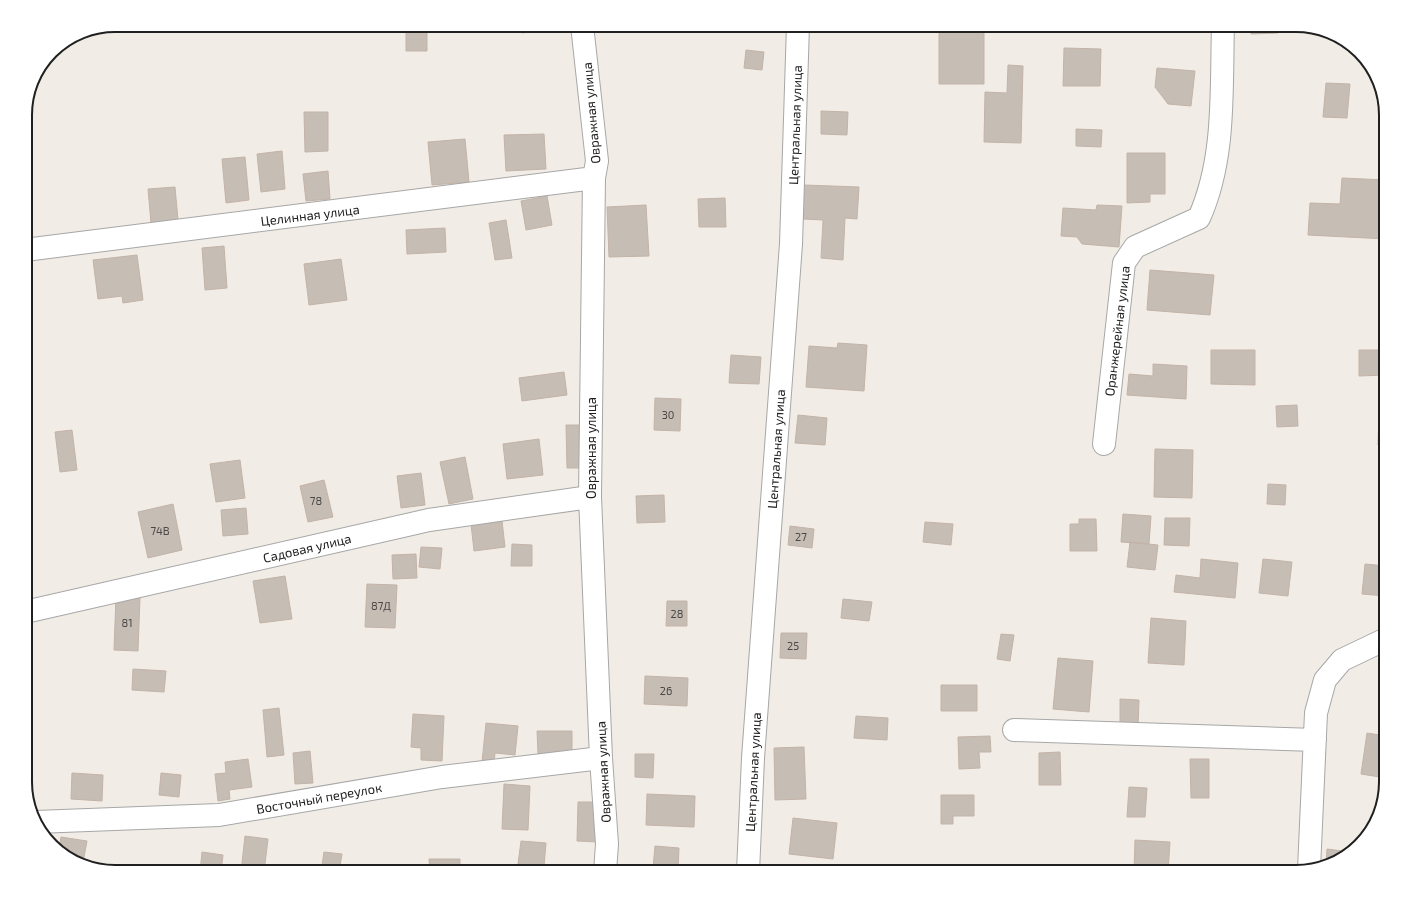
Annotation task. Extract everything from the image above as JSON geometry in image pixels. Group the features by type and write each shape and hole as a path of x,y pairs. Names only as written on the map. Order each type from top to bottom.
{"street":[{"name":"Овражная улица","path":"583,32 597,161 594,178 590,497 601,758 607,844 606,865"},
{"name":"Центральная улица","path":"748,865 753,758 791,244 798,32"},
{"name":"Оранжерейная улица","path":"1104,444 1124,263 1135,247 1199,218 1208,197 1214,174 1220,120 1223,32"},
{"name":"Целинная улица","path":"32,249 594,178"},
{"name":"Садовая улица","path":"32,610 429,520 590,497"},
{"path":"1308,864 1316,713 1325,680 1342,660 1379,642"},
{"path":"1014,730 1315,740"},
{"name":"Восточный переулок","path":"42,822 219,815 442,778 601,758"}],"building":[{"path":"406,32 427,32 427,51 406,51"},
{"path":"939,32 984,32 984,84 939,84"},
{"path":"1251,32 1278,32 1278,33 1251,34"},
{"path":"1064,48 1101,49 1100,86 1063,86"},
{"path":"746,50 764,52 762,70 744,68"},
{"path":"1008,65 1023,66 1021,143 984,142 985,92 1007,93"},
{"path":"1157,68 1195,71 1191,106 1168,104 1155,87"},
{"path":"1326,83 1350,84 1347,118 1323,117"},
{"path":"821,111 848,112 847,135 821,134"},
{"path":"304,112 328,112 328,151 305,152"},
{"path":"1076,129 1102,130 1101,147 1076,146"},
{"path":"544,134 546,169 506,171 504,135"},
{"path":"465,139 469,182 432,185 428,142"},
{"path":"282,151 285,189 261,192 257,154"},
{"path":"1127,153 1165,153 1165,194 1150,194 1150,202 1127,203"},
{"path":"245,157 249,200 226,203 222,159"},
{"path":"328,171 330,199 306,201 303,174"},
{"path":"1342,178 1379,180 1379,239 1308,235 1310,203 1340,204"},
{"path":"804,185 859,187 857,219 845,218 843,260 821,258 823,220 803,219"},
{"path":"175,187 178,220 151,223 148,189"},
{"path":"547,196 552,225 526,230 521,201"},
{"path":"725,198 726,227 699,227 698,199"},
{"path":"646,205 649,256 609,257 607,207"},
{"path":"1097,205 1122,206 1119,247 1082,244 1077,237 1061,236 1063,208 1096,210"},
{"path":"506,220 512,258 495,260 489,223"},
{"path":"445,228 446,252 407,254 406,230"},
{"path":"224,246 227,288 205,290 202,248"},
{"path":"137,255 143,300 123,303 122,296 98,299 93,260"},
{"path":"341,259 347,300 309,305 304,264"},
{"path":"1150,270 1214,275 1210,315 1147,310"},
{"path":"838,343 867,345 864,391 806,387 809,346 837,348"},
{"path":"1211,350 1255,350 1255,385 1211,384"},
{"path":"1359,350 1379,350 1379,375 1359,376"},
{"path":"731,355 761,357 759,384 729,383"},
{"path":"1153,364 1187,366 1186,399 1127,395 1129,374 1153,376"},
{"path":"564,372 567,395 522,401 519,378"},
{"path":"655,398 681,399 680,431 654,430"},
{"path":"1297,405 1298,426 1277,427 1276,406"},
{"path":"1379,412 1379,445 1378,445"},
{"path":"798,415 827,418 825,445 795,443"},
{"path":"566,425 586,425 587,468 567,468"},
{"path":"72,430 77,470 60,472 55,432"},
{"path":"539,439 543,475 507,479 503,444"},
{"path":"1155,449 1193,450 1192,498 1154,497"},
{"path":"465,457 473,499 449,504 440,462"},
{"path":"240,460 245,498 216,502 210,464"},
{"path":"421,473 425,505 401,508 397,476"},
{"path":"324,480 333,517 308,522 300,486"},
{"path":"1268,484 1286,485 1285,505 1267,504"},
{"path":"664,495 665,522 637,523 636,496"},
{"path":"173,504 182,550 148,558 138,512"},
{"path":"246,508 248,534 223,536 221,510"},
{"path":"1123,514 1151,516 1149,544 1121,542"},
{"path":"1165,518 1190,518 1189,546 1164,545"},
{"path":"1079,519 1096,519 1097,551 1070,551 1070,524 1079,524"},
{"path":"502,521 505,547 474,551 471,524"},
{"path":"925,522 953,524 951,545 923,542"},
{"path":"790,526 814,529 812,548 788,545"},
{"path":"1130,542 1158,545 1155,570 1127,567"},
{"path":"512,544 532,545 532,566 511,566"},
{"path":"421,547 442,548 440,569 419,567"},
{"path":"416,554 417,578 393,579 392,555"},
{"path":"1201,559 1238,563 1235,598 1174,592 1176,575 1200,578"},
{"path":"1263,559 1292,562 1288,596 1259,593"},
{"path":"1365,564 1379,565 1379,595 1362,594"},
{"path":"285,576 292,619 260,623 253,581"},
{"path":"367,584 397,585 395,628 365,627"},
{"path":"116,596 140,597 138,651 114,650"},
{"path":"843,599 872,602 869,621 841,618"},
{"path":"667,601 687,601 687,626 666,626"},
{"path":"1151,618 1186,621 1184,665 1148,663"},
{"path":"781,633 807,633 806,659 780,658"},
{"path":"1001,634 1014,635 1010,661 997,659"},
{"path":"1058,658 1093,661 1089,712 1053,709"},
{"path":"133,669 166,671 164,692 132,690"},
{"path":"645,676 688,678 687,706 644,704"},
{"path":"941,685 977,685 977,711 941,711"},
{"path":"1120,699 1139,700 1138,727 1120,726"},
{"path":"279,708 284,755 267,757 263,710"},
{"path":"413,714 444,716 442,761 421,760 421,748 411,747"},
{"path":"856,716 888,718 887,740 854,738"},
{"path":"486,723 518,726 515,755 495,753 494,763 482,762"},
{"path":"537,731 572,731 572,754 538,754"},
{"path":"1367,733 1379,735 1379,777 1361,774"},
{"path":"990,736 991,752 979,752 980,768 959,769 958,737"},
{"path":"804,747 806,799 775,800 774,748"},
{"path":"310,751 313,783 295,784 293,753"},
{"path":"1060,752 1061,785 1039,785 1039,753"},
{"path":"635,754 654,754 653,778 635,777"},
{"path":"248,759 252,787 229,790 230,799 218,801 215,774 226,773 225,762"},
{"path":"1190,759 1209,759 1209,798 1191,798"},
{"path":"72,773 103,775 102,801 71,799"},
{"path":"161,773 181,775 179,797 159,795"},
{"path":"504,784 530,786 528,830 502,829"},
{"path":"1129,787 1147,788 1145,817 1127,817"},
{"path":"647,794 695,796 694,827 646,825"},
{"path":"941,795 974,795 974,816 953,816 953,824 941,824"},
{"path":"578,802 599,802 598,842 577,841"},
{"path":"793,818 837,823 833,859 789,854"},
{"path":"245,836 268,839 265,865 242,865"},
{"path":"61,837 87,841 84,859 69,851 60,844"},
{"path":"1135,840 1170,842 1168,865 1134,865"},
{"path":"521,841 546,843 544,865 518,864"},
{"path":"655,846 679,848 678,865 653,865"},
{"path":"1327,849 1342,851 1328,859 1326,859"},
{"path":"202,852 223,855 222,865 201,865"},
{"path":"324,852 342,854 340,865 322,865"},
{"path":"429,859 460,859 460,865 429,865"}]}
